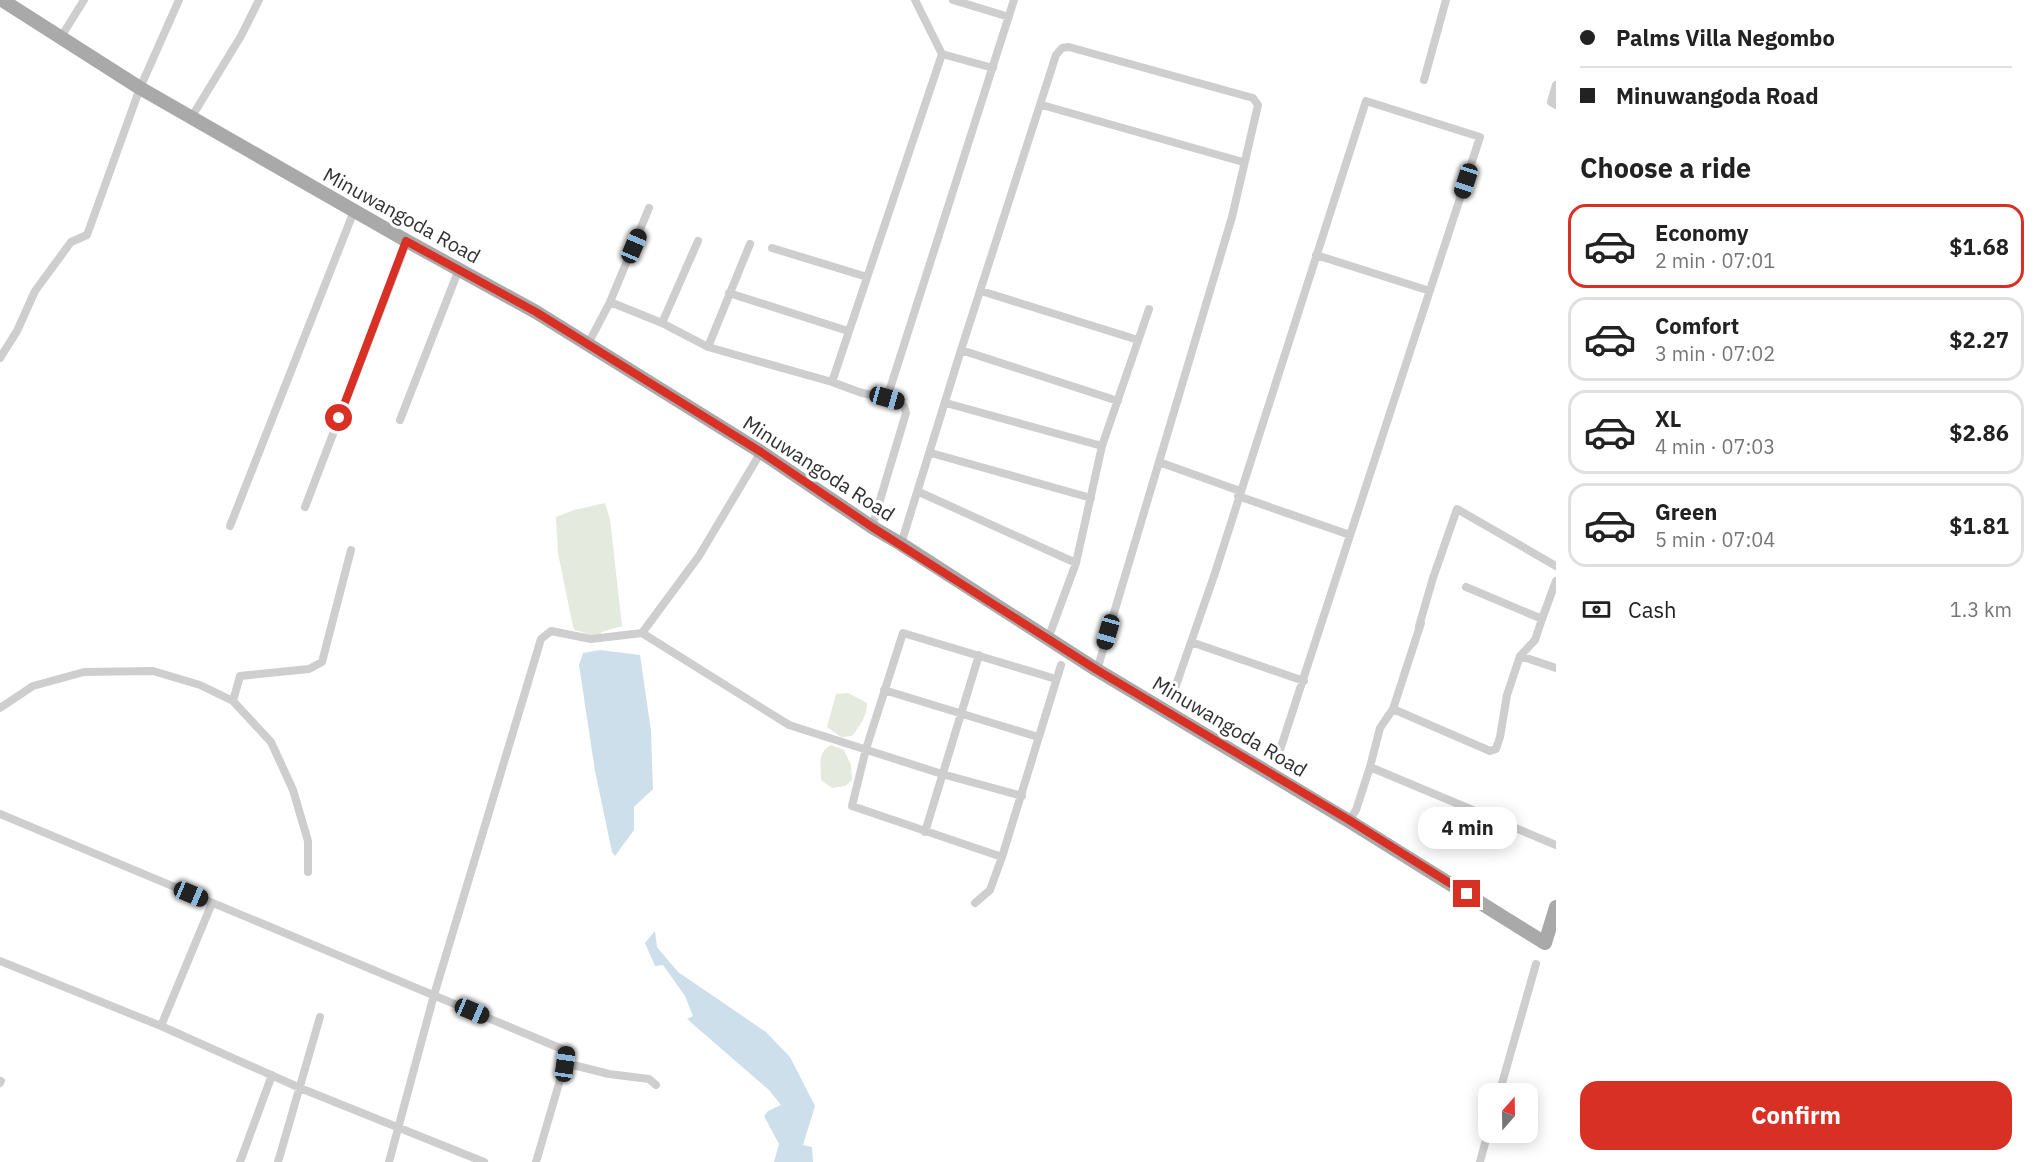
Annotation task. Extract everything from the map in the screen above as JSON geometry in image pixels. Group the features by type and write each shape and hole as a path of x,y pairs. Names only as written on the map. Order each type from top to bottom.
{"main road":[{"name":"Minuwangoda Road","path":"3,0 191,118 406,241 536,312 761,452 872,527 1097,670 1349,820 1551,946"},
{"path":"1551,946 1556,907"}],"street":[{"path":"60,37 84,0"},
{"path":"0,358 17,331 35,291 71,242 87,235 140,88 179,0"},
{"path":"191,118 241,36 259,0"},
{"path":"832,382 942,54 915,0"},
{"path":"953,0 1009,16"},
{"path":"887,398 1014,0"},
{"path":"1424,80 1446,0"},
{"path":"901,544 1056,55 1062,48 1069,47 1253,98 1258,105 1232,217 1097,670"},
{"path":"942,54 993,68"},
{"path":"1556,85 1551,102 1556,105"},
{"path":"1174,690 1215,573 1366,101 1480,137 1280,750"},
{"path":"1042,105 1243,162"},
{"path":"588,344 610,302 650,208"},
{"path":"230,526 354,211"},
{"path":"305,507 406,241"},
{"path":"662,323 698,241"},
{"path":"708,347 750,244"},
{"path":"772,248 867,277"},
{"path":"1317,255 1430,291"},
{"path":"400,420 459,269"},
{"path":"981,291 1138,340"},
{"path":"729,293 848,332"},
{"path":"610,302 662,323 708,347 832,382 859,392 887,398 904,406 906,413 872,527"},
{"path":"1048,639 1076,563 1102,447 1149,309"},
{"path":"961,350 1118,401"},
{"path":"946,403 1102,447"},
{"path":"642,633 699,556 761,452"},
{"path":"931,453 1091,498"},
{"path":"1159,462 1350,535"},
{"path":"919,492 1076,563"},
{"path":"1410,658 1433,578 1457,509 1556,566"},
{"path":"233,701 240,676 309,669 322,662 351,550"},
{"path":"1393,710 1490,751 1496,748 1507,695 1520,656 1535,640 1556,581"},
{"path":"1466,587 1542,620"},
{"path":"1349,820 1356,810 1380,728 1393,710 1421,623"},
{"path":"389,1162 434,995 541,639 551,631 591,639 642,633 789,725 942,774 1022,796"},
{"path":"1002,857 852,806 866,749 903,633 1056,679"},
{"path":"1191,642 1304,681"},
{"path":"925,832 980,655"},
{"path":"1520,656 1556,668"},
{"path":"975,903 990,890 1002,857 1061,665"},
{"path":"0,708 33,686 84,672 153,671 200,685 233,701 271,742 293,790 308,841 308,872"},
{"path":"884,690 1038,737"},
{"path":"1370,767 1556,845"},
{"path":"0,814 567,1051 536,1162"},
{"path":"161,1026 212,903"},
{"path":"0,962 161,1026 398,1129 484,1162"},
{"path":"1502,1083 1536,964"},
{"path":"278,1162 320,1017"},
{"path":"565,1064 609,1074 649,1078 656,1086"},
{"path":"240,1162 272,1076"},
{"path":"1480,1162 1485,1143"}],"shaded area":[{"path":"605,503 610,519 622,626 602,632 598,637 575,630 573,627 558,553 556,517"},
{"path":"848,693 867,703 867,708 852,736 841,737 827,727 836,694"},
{"path":"831,745 844,750 851,765 852,780 845,786 832,788 821,780 822,755"}],"water":[{"path":"600,650 640,655 651,731 653,789 634,807 634,830 615,856 612,852 595,771 579,665 583,653"},
{"path":"655,931 657,947 678,972 766,1032 790,1057 815,1106 803,1145 812,1147 813,1162 774,1162 779,1144 764,1116 768,1111 781,1105 769,1090 687,1019 693,1016 685,996 663,965 655,966 645,943"}],"route":[{"path":"339,418 406,241 536,312 761,452 872,527 1097,670 1349,820 1467,894"}]}
